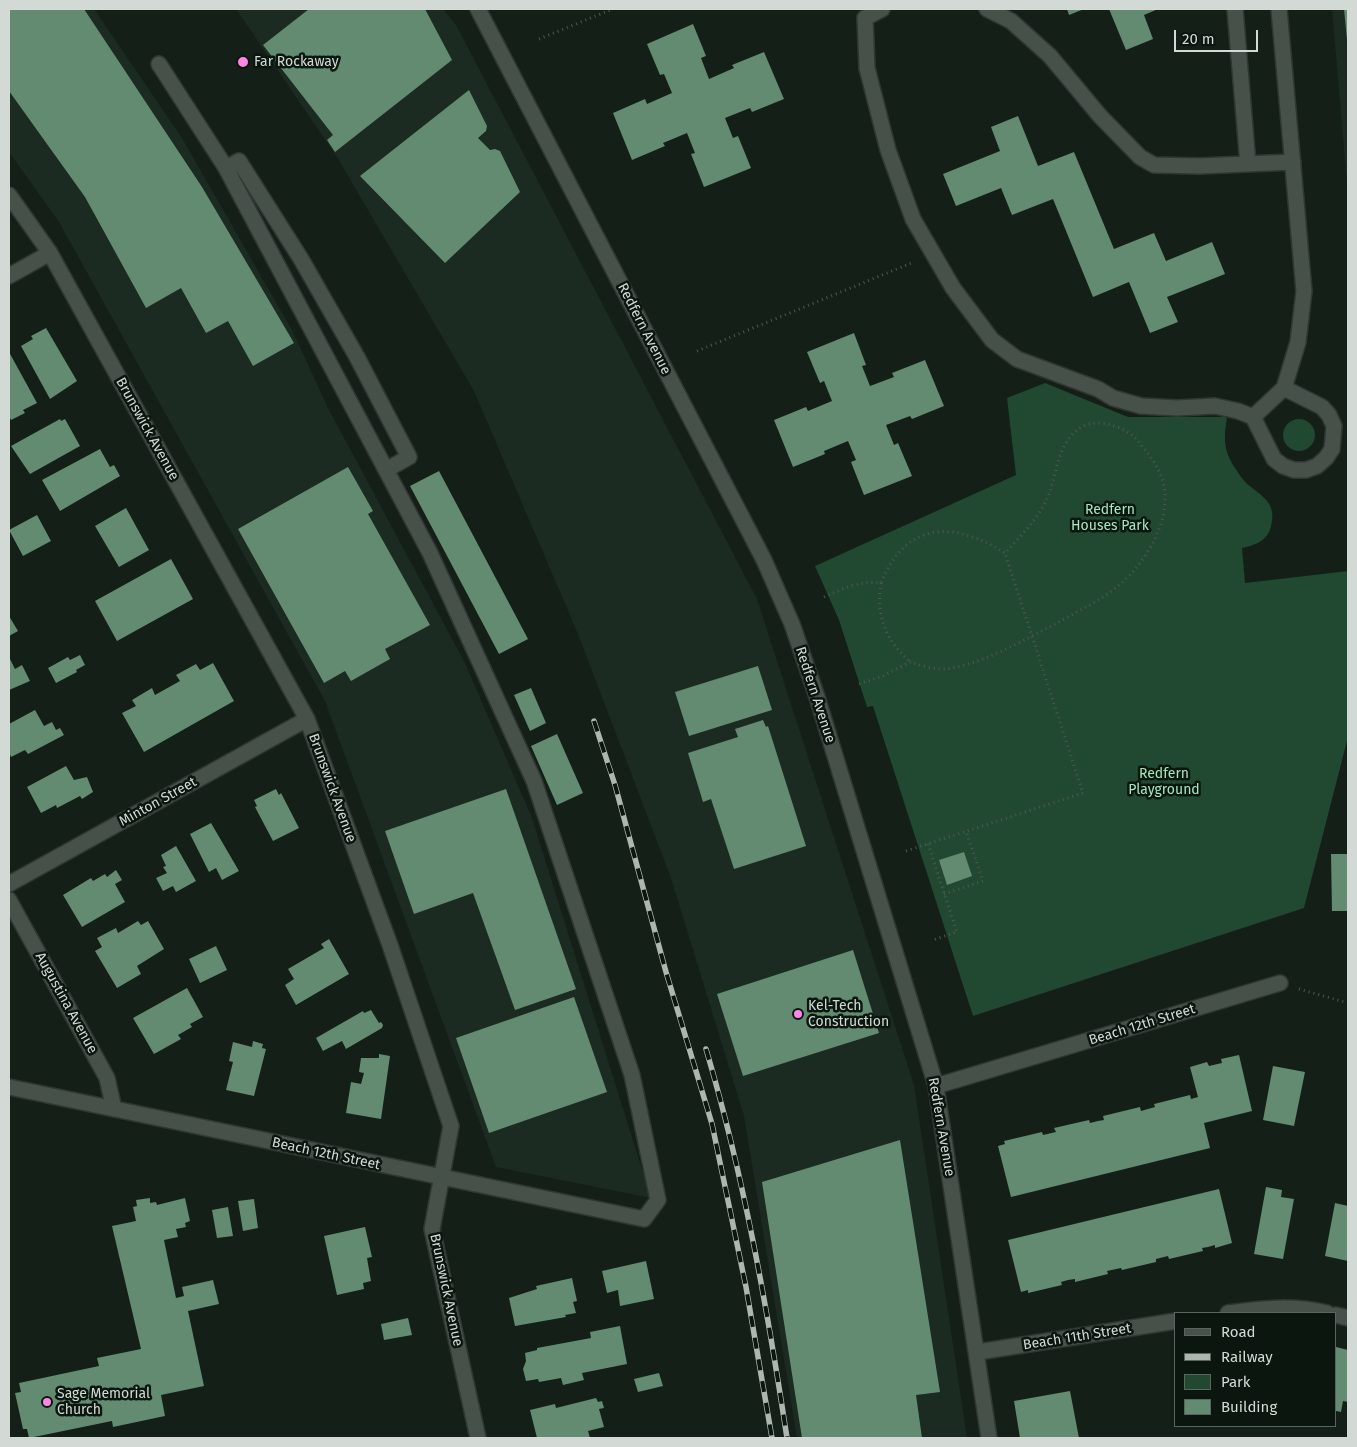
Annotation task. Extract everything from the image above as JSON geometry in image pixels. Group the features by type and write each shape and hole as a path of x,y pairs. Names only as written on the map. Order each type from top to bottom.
{"street":[{"name":"Redfern Avenue","path":"478,9 780,594 817,697 936,1086 990,1438"},
{"path":"882,9 865,18 867,68 888,150 913,219 953,288 992,340 1017,359 1098,389 1113,398 1141,406 1177,408 1215,406 1238,411 1253,417 1267,449 1274,459 1283,466 1294,470 1306,470 1317,466 1332,449 1335,437 1334,426 1330,415 1322,407 1284,388"},
{"path":"987,9 1010,21 1050,56 1100,116 1140,157 1154,165 1293,162"},
{"path":"1235,9 1248,164"},
{"path":"1253,417 1284,388 1298,342 1304,291 1279,9"},
{"path":"160,64 226,168 386,470 409,457 357,357 301,259 239,161 226,168"},
{"name":"Brunswick Avenue","path":"9,195 50,253 306,719 386,936 452,1126 432,1229 478,1438"},
{"path":"9,276 50,253"},
{"name":"Beach 12th Street","path":"9,1088 644,1219 658,1200 632,1075 534,781 430,553 386,470"},
{"name":"Minton Street","path":"9,884 306,719"},
{"name":"Augustina Avenue","path":"9,900 107,1078 114,1109"},
{"name":"Beach 12th Street","path":"936,1086 1280,983"},
{"path":"1237,1312 1272,1308 1308,1308 1323,1312"},
{"name":"Beach 11th Street","path":"978,1352 1174,1321"}],"path":[{"path":"539,39 613,9"},
{"path":"696,351 933,254"},
{"path":"906,851 1083,793 1032,636 1005,553 983,540 966,533 946,531 929,534 913,541 898,552 888,567 881,583 878,601 880,618 886,635 897,650 910,662 927,668 944,669 968,664 1032,636 1119,586 1140,565 1156,538 1164,510 1164,483 1151,457 1133,436 1122,430 1106,424 1086,425 1071,437 1059,455 1054,481 1045,503 1030,526 1005,553"},
{"path":"824,597 849,586 870,581 881,583"},
{"path":"856,685 883,676 910,662"},
{"path":"944,894 983,882 966,831"},
{"path":"928,844 957,932 933,940"},
{"path":"1280,983 1348,1003"}],"shaded area":[{"path":"9,9 94,9 182,138 293,332 328,408 465,663 532,818 651,1198 496,1167 325,701 59,222 9,152"},
{"path":"236,9 443,9 456,25 757,599 914,1085 967,1438 797,1438 744,1116 671,878 578,634 474,391 337,157"},
{"path":"1332,9 1348,9 1348,196"}],"green space":[{"name":"Redfern Playground","path":"1045,383 1128,417 1227,417 1225,442 1227,453 1245,482 1267,501 1272,512 1271,526 1264,539 1256,544 1242,548 1245,583 1348,571 1348,737 1304,908 973,1016 873,706 867,707 839,620 815,566 1016,475 1007,398"},
{"path":"1299,419 1305,420 1310,424 1314,429 1314,441 1310,446 1305,450 1299,451 1293,450 1288,446 1284,441 1283,435 1284,429 1288,424 1293,420"}],"building":[{"path":"9,9 84,9 202,187 294,343 253,366 228,321 206,333 181,288 146,308 85,197 9,91"},
{"path":"309,9 425,9 452,60 335,152 327,140 333,135 263,45"},
{"path":"1067,9 1084,9 1069,15"},
{"path":"1109,9 1158,9 1144,15 1153,39 1126,50"},
{"path":"1344,9 1348,9 1348,40 1347,40"},
{"path":"693,24 706,56 701,58 709,79 734,68 732,65 764,52 784,99 752,112 750,108 725,118 733,138 738,136 751,168 704,187 691,154 695,153 687,133 663,143 665,146 632,160 613,113 645,99 647,104 672,93 664,74 660,75 647,44"},
{"path":"469,90 487,126 486,131 478,138 490,150 500,151 520,192 445,263 360,176"},
{"path":"1018,116 1038,166 1074,152 1114,249 1154,233 1166,261 1212,242 1225,274 1167,297 1178,322 1150,333 1129,282 1093,297 1053,199 1012,215 1001,188 956,206 943,174 1000,151 991,127"},
{"path":"46,328 77,381 50,399 21,346 33,339 31,336"},
{"path":"854,333 866,365 862,366 870,386 894,377 892,373 925,360 944,406 912,419 910,416 886,425 894,445 898,443 912,476 864,495 851,462 856,460 848,441 824,451 825,454 793,467 774,420 806,407 808,411 832,401 824,381 820,383 807,352"},
{"path":"9,352 37,403 23,410 25,413 11,420 9,416"},
{"path":"60,419 61,421 65,419 80,446 30,474 11,446"},
{"path":"100,449 110,467 114,465 120,476 60,511 42,480"},
{"path":"348,467 373,511 368,514 430,625 385,649 390,659 351,681 345,671 324,683 238,529"},
{"path":"439,471 528,639 499,654 410,486"},
{"path":"126,508 149,550 119,567 95,526"},
{"path":"37,515 51,541 23,556 9,530"},
{"path":"171,559 193,599 117,641 95,601"},
{"path":"9,616 18,631 9,636"},
{"path":"80,655 85,665 76,670 77,672 56,683 48,668 68,657 70,660"},
{"path":"9,657 15,669 22,665 30,681 9,690"},
{"path":"213,663 234,701 144,752 122,713 136,706 132,700 152,688 155,695 180,681 176,675 196,664 200,670"},
{"path":"758,666 772,710 689,736 675,692"},
{"path":"531,688 546,723 530,731 514,695"},
{"path":"35,710 44,726 52,722 56,730 60,728 64,735 28,754 25,750 11,757 9,752 9,724"},
{"path":"763,720 766,727 768,726 806,846 734,869 711,799 703,802 688,753 738,737 735,729"},
{"path":"557,734 583,793 557,805 531,746"},
{"path":"66,766 74,780 87,777 93,792 82,799 80,796 57,808 56,805 41,813 27,787"},
{"path":"276,789 279,795 281,793 299,828 273,841 255,807 257,806 254,800"},
{"path":"506,789 576,989 515,1010 473,893 414,914 385,831"},
{"path":"211,823 239,871 222,880 216,868 209,872 190,834"},
{"path":"176,846 196,881 176,892 173,886 163,891 156,878 167,873 163,867 166,866 161,855"},
{"path":"964,852 972,876 947,885 939,860"},
{"path":"1331,854 1348,854 1348,911 1332,911"},
{"path":"116,870 122,880 115,884 125,902 82,927 63,895 91,878 93,881 105,874 107,877"},
{"path":"138,921 141,925 148,921 164,949 137,966 141,974 117,988 95,951 102,947 97,938 116,928 118,933"},
{"path":"329,939 349,974 296,1005 285,985 294,979 288,969 324,948 321,944"},
{"path":"216,946 227,970 200,983 189,959"},
{"name":"Kel-Tech Construction","path":"853,950 879,1033 743,1076 717,994"},
{"path":"187,988 203,1017 190,1024 192,1027 178,1035 181,1039 154,1054 133,1018"},
{"path":"574,997 607,1092 489,1133 456,1038"},
{"path":"371,1010 379,1023 381,1022 383,1025 382,1028 346,1049 342,1041 323,1051 316,1038 363,1011 364,1013"},
{"path":"253,1041 263,1044 262,1048 266,1049 254,1096 226,1090 233,1062 229,1061 233,1042 252,1047"},
{"path":"379,1054 390,1056 381,1119 346,1113 351,1082 361,1084 364,1073 359,1072 361,1058 379,1058"},
{"path":"1239,1055 1252,1111 1204,1123 1210,1148 1011,1197 998,1146 1005,1144 1004,1141 1042,1132 1043,1135 1056,1132 1054,1128 1089,1120 1090,1123 1104,1120 1103,1116 1140,1107 1141,1111 1155,1107 1154,1104 1190,1095 1191,1099 1198,1097 1190,1067 1207,1062 1209,1066 1222,1063 1221,1059"},
{"path":"1273,1066 1305,1072 1294,1126 1263,1120"},
{"path":"900,1140 940,1392 916,1395 922,1438 802,1438 762,1182"},
{"path":"1266,1187 1282,1190 1281,1197 1294,1199 1283,1259 1254,1254"},
{"path":"1219,1189 1232,1243 1215,1248 1215,1245 1202,1248 1203,1251 1169,1259 1168,1256 1156,1259 1156,1262 1122,1270 1121,1268 1107,1271 1108,1274 1075,1282 1075,1279 1068,1280 1061,1282 1062,1285 1028,1293 1028,1290 1021,1292 1008,1240"},
{"path":"150,1198 150,1203 156,1202 157,1205 185,1198 190,1221 185,1223 186,1227 176,1229 178,1237 164,1240 176,1298 184,1296 182,1287 213,1280 219,1304 188,1311 204,1386 161,1395 165,1416 113,1427 112,1421 29,1438 27,1429 23,1429 15,1393 21,1392 19,1383 99,1366 97,1358 141,1349 112,1226 136,1221 133,1207 137,1206 136,1200"},
{"path":"254,1199 258,1228 243,1231 238,1201"},
{"path":"1335,1203 1348,1206 1348,1261 1325,1256"},
{"path":"228,1207 233,1236 217,1238 212,1210"},
{"path":"365,1227 372,1257 367,1258 371,1281 363,1283 364,1289 337,1295 324,1236"},
{"path":"646,1261 654,1299 620,1306 618,1290 607,1293 602,1271"},
{"path":"572,1278 577,1301 573,1302 576,1313 565,1315 566,1317 515,1326 509,1298 537,1289 536,1286"},
{"path":"408,1318 412,1335 384,1340 381,1324"},
{"path":"620,1326 627,1364 582,1373 584,1380 563,1385 561,1378 539,1382 538,1379 526,1381 523,1369 526,1361 525,1353 537,1350 537,1348 591,1338 590,1332"},
{"path":"1337,1347 1348,1350 1348,1402 1343,1401 1341,1412 1337,1411"},
{"path":"659,1373 663,1386 638,1392 634,1379"},
{"path":"1070,1391 1079,1438 1020,1438 1014,1401"},
{"path":"596,1398 598,1402 602,1401 604,1408 599,1409 604,1427 588,1431 590,1438 537,1438 530,1410 555,1404 556,1408"}],"railway":[{"path":"594,721 615,785 666,972 712,1124 746,1287 772,1438"},
{"path":"706,1049 732,1145 753,1242 787,1438"}],"place":[{"name":"Far Rockaway","path":"243,62"},
{"name":"Kel-Tech Construction","path":"798,1014"},
{"name":"Sage Memorial Church","path":"47,1402"}],"park label":[{"name":"Redfern Houses Park","path":"1110,518"}]}
